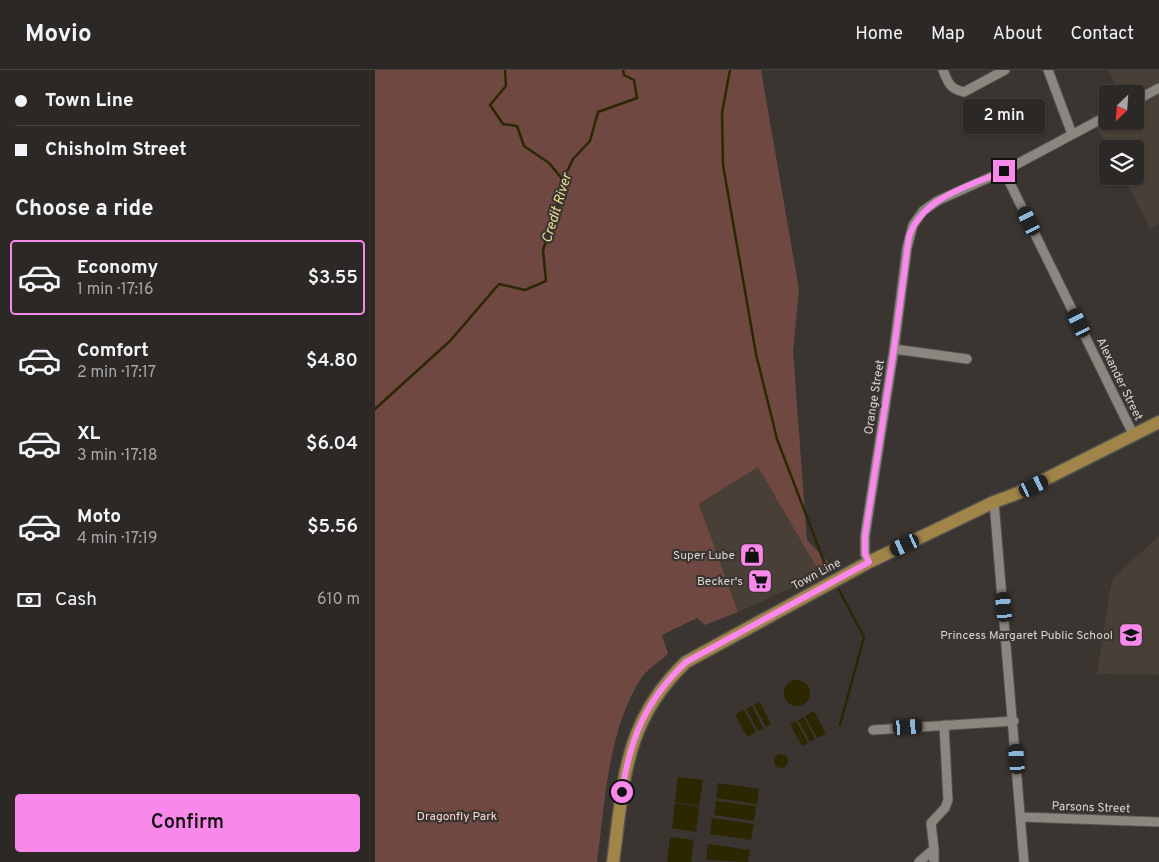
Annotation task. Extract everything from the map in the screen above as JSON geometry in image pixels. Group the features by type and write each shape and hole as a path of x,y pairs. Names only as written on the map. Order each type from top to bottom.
{"main road":[{"name":"Town Line","path":"613,862 632,744 638,726 665,682 695,655 869,562 994,502 1018,493 1159,422"}],"street":[{"path":"943,70 949,85 955,90 964,92 1005,70"},
{"path":"1049,70 1072,134"},
{"path":"1144,96 1159,88"},
{"path":"1004,171 1099,120"},
{"name":"Orange Street","path":"869,562 865,554 865,536 894,349 909,236 913,225 930,206 1004,171"},
{"name":"Alexander Street","path":"1004,171 1134,436"},
{"path":"894,349 967,359"},
{"path":"994,502 1014,720 1024,862"},
{"path":"873,730 1014,720"},
{"path":"934,862 931,823 945,808 949,800 944,725"},
{"name":"Parsons Street","path":"1021,817 1159,822"},
{"path":"919,862 934,849"}],"shaded area":[{"path":"1109,70 1159,70 1159,224 1150,229 1128,185 1144,185 1144,140 1103,140 1091,116 1099,113 1099,130 1144,130 1144,85 1115,85"},
{"path":"758,467 821,575 738,612 699,504"},
{"name":"Princess Margaret Public School","path":"1159,536 1159,675 1097,674 1113,578"},
{"path":"797,680 807,683 810,693 807,703 797,706 787,703 784,693 787,683"},
{"path":"760,702 771,724 766,727 754,705"},
{"path":"752,706 763,728 758,731 746,709"},
{"path":"744,710 756,732 747,737 735,714"},
{"path":"814,711 826,734 817,738 805,716"},
{"path":"804,717 815,739 810,742 798,720"},
{"path":"796,721 808,743 802,746 790,724"},
{"path":"778,754 784,754 788,761 784,768 778,768 774,764 774,758"},
{"path":"678,777 703,780 699,806 675,802"},
{"path":"718,783 759,789 757,804 716,798"},
{"path":"716,801 756,806 754,821 714,815"},
{"path":"675,803 699,807 696,832 672,828"},
{"path":"712,818 754,824 751,840 710,834"},
{"path":"670,837 694,840 691,862 667,862"},
{"path":"708,844 750,850 748,862 706,860"}],"green space":[{"name":"Dragonfly Park","path":"375,70 761,70 799,290 793,351 807,540 834,568 821,575 758,467 699,504 738,612 705,625 697,618 662,635 668,654 642,677 631,697 615,742 606,791 597,862 375,862"}],"waterway":[{"path":"505,70 506,86 490,105 503,124 517,126 524,146 549,163 563,180"},
{"name":"Credit River","path":"375,409 450,341 499,284 525,290 546,281 543,250 557,210 563,180 573,159 590,141 598,112 637,98 634,80 624,75 623,70"},
{"path":"730,70 722,113 723,165 756,354 777,439 828,572"},
{"path":"839,590 864,637 840,725"}],"place":[{"name":"Super Lube","path":"752,555"},
{"name":"Becker's","path":"760,581"},
{"name":"Princess Margaret Public School","path":"1131,635"}],"route":[{"path":"622,792 632,744 638,726 665,682 686,662 695,655 869,562 865,554 865,536 894,349 909,236 913,225 923,211 937,201 1004,171"}]}
